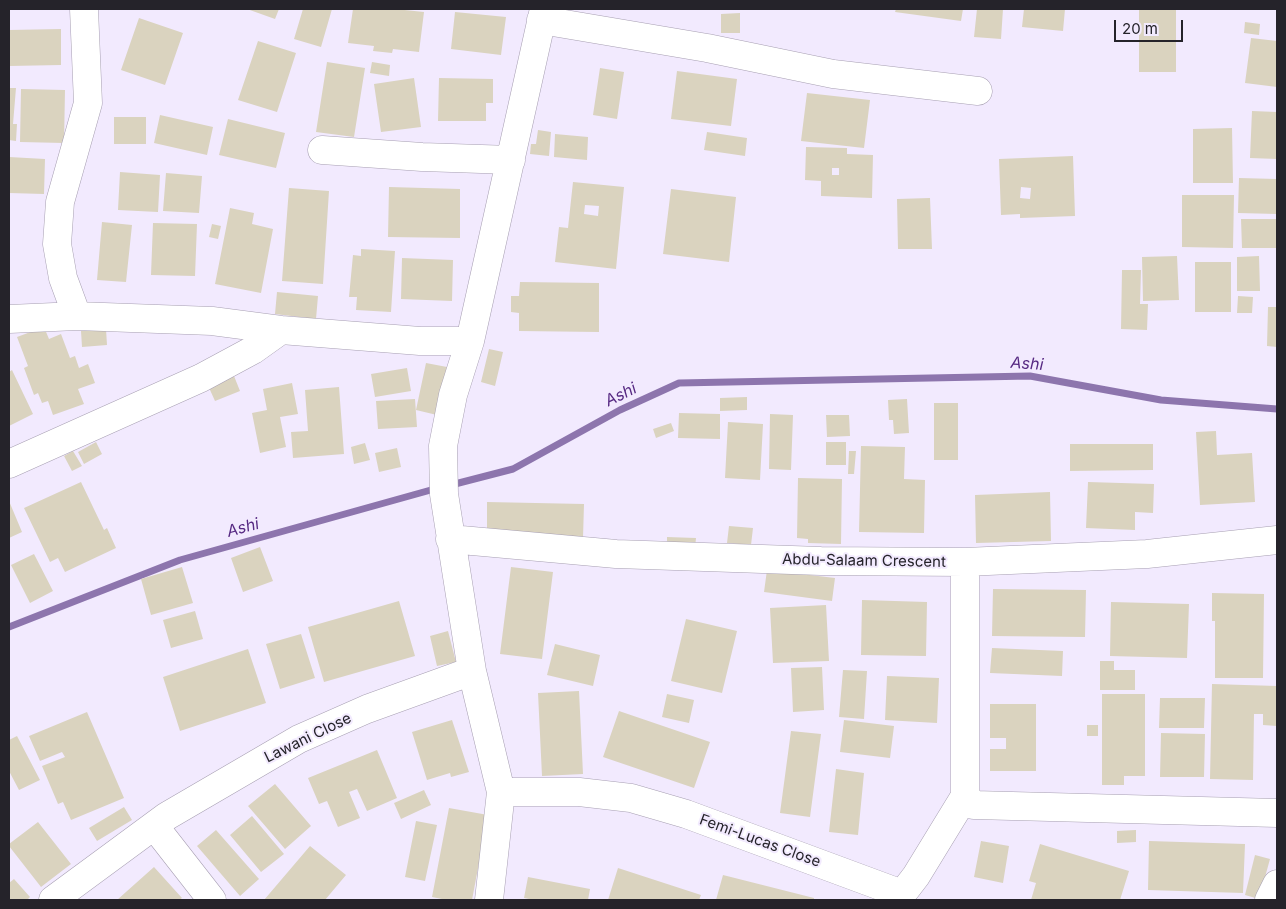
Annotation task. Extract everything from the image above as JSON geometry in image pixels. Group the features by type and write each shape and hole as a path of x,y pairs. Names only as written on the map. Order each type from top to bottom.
{"street":[{"path":"77,316 63,278 57,244 60,202 88,103 84,9"},
{"path":"489,900 502,792 472,670 444,494 443,446 453,394 470,341 543,15 833,74 978,91"},
{"path":"322,150 422,157 511,160"},
{"path":"9,319 77,316 212,321 282,330 420,341 470,341"},
{"path":"9,464 200,378 253,350 282,330"},
{"name":"Abdu-Salaam Crescent","path":"450,539 616,554 821,561 965,562 1147,554 1277,540"},
{"path":"965,562 965,796 974,805 1277,813"},
{"name":"Lawani Close","path":"53,900 185,805 299,739 367,709 472,670"},
{"name":"Femi-Lucas Close","path":"502,792 579,792 631,798 686,814 900,892 906,889 916,876 965,796"},
{"path":"155,827 212,900"}],"building":[{"path":"247,9 279,9 275,19"},
{"path":"303,9 332,9 321,47 294,39"},
{"path":"353,9 395,9 424,12 419,52 393,49 392,53 373,51 374,46 348,43"},
{"path":"896,9 963,9 961,21 895,12"},
{"path":"977,9 1003,9 1001,39 974,37"},
{"path":"1024,9 1065,9 1063,31 1022,27"},
{"path":"1139,9 1176,9 1176,72 1139,72"},
{"path":"455,12 506,17 501,55 451,49"},
{"path":"740,13 740,33 721,33 721,14"},
{"path":"139,18 183,33 165,85 121,70"},
{"path":"1245,22 1260,24 1259,35 1244,33"},
{"path":"61,29 61,65 9,66 9,30"},
{"path":"1251,38 1277,41 1277,87 1245,83"},
{"path":"258,41 296,53 277,112 238,100"},
{"path":"327,62 365,68 354,137 316,132"},
{"path":"372,62 390,65 389,76 370,73"},
{"path":"600,68 624,72 617,119 593,115"},
{"path":"677,71 737,79 731,126 671,119"},
{"path":"414,78 421,127 381,132 374,84"},
{"path":"439,78 493,79 493,103 486,103 486,121 438,121"},
{"path":"9,88 16,88 13,124 17,124 16,141 9,140"},
{"path":"21,89 65,90 64,143 20,142"},
{"path":"807,93 870,100 864,148 801,141"},
{"path":"1252,111 1277,112 1277,159 1250,158"},
{"path":"160,115 213,127 207,155 154,143"},
{"path":"114,117 146,117 146,144 114,144"},
{"path":"228,119 285,133 276,168 219,155"},
{"path":"1232,128 1233,183 1193,183 1193,129"},
{"path":"538,130 551,132 549,156 530,154 531,144 536,144"},
{"path":"707,132 747,138 745,156 704,150"},
{"path":"555,134 588,137 587,160 554,157"},
{"path":"806,147 847,148 847,154 873,155 872,198 821,196 821,181 805,180","holes":["832,168 839,168 839,175 832,175"]},
{"path":"1073,156 1075,216 1020,218 1020,214 1001,215 999,159","holes":["1021,187 1031,188 1030,199 1020,198"]},
{"path":"9,157 45,159 44,194 9,193"},
{"path":"120,172 160,175 158,212 118,210"},
{"path":"166,173 202,176 199,213 163,211"},
{"path":"1239,178 1277,179 1277,214 1238,213"},
{"path":"573,182 624,187 616,269 555,262 559,227 568,228","holes":["585,205 599,206 598,216 584,214"]},
{"path":"389,187 460,189 460,238 388,237"},
{"path":"289,188 329,191 323,284 282,281"},
{"path":"671,189 736,197 729,262 663,254"},
{"path":"1182,195 1234,195 1233,248 1182,247"},
{"path":"930,198 932,249 898,249 897,199"},
{"path":"230,208 254,213 252,224 273,229 261,293 215,284"},
{"path":"1241,219 1277,219 1277,248 1242,248"},
{"path":"102,222 132,225 126,282 97,280"},
{"path":"153,223 197,224 195,276 151,275"},
{"path":"212,224 221,226 218,239 209,237"},
{"path":"361,249 395,251 391,312 356,310 357,297 349,297 353,255 361,256"},
{"path":"1177,256 1179,300 1143,301 1142,257"},
{"path":"1259,256 1260,291 1237,291 1237,257"},
{"path":"402,258 453,260 452,301 401,299"},
{"path":"1195,262 1231,262 1231,312 1195,312"},
{"path":"1122,270 1141,270 1140,304 1148,304 1147,330 1121,329"},
{"path":"520,282 599,283 599,332 519,331 519,313 511,312 511,296 519,296"},
{"path":"277,292 318,296 316,319 275,314"},
{"path":"1238,296 1253,297 1252,313 1237,313"},
{"path":"1268,307 1277,307 1277,347 1267,346"},
{"path":"44,327 49,339 61,334 70,358 75,356 79,368 88,364 95,383 78,389 84,404 53,415 48,401 42,403 38,393 34,395 24,368 28,366 17,337"},
{"path":"106,329 107,345 82,347 81,331"},
{"path":"489,349 503,352 495,386 481,382"},
{"path":"426,363 447,367 437,415 416,410"},
{"path":"407,368 411,391 375,397 371,374"},
{"path":"12,370 33,414 9,426 9,372"},
{"path":"232,371 240,391 215,401 206,381"},
{"path":"292,383 298,414 280,417 286,447 260,453 252,413 267,410 263,389"},
{"path":"339,387 344,454 293,458 291,432 308,431 305,390"},
{"path":"747,397 747,410 720,411 720,398"},
{"path":"415,399 417,427 378,429 376,401"},
{"path":"907,399 909,433 894,434 893,420 889,420 888,400"},
{"path":"934,403 958,403 958,460 934,460"},
{"path":"679,413 720,414 720,439 678,438"},
{"path":"770,414 793,415 791,470 769,469"},
{"path":"826,415 849,415 850,436 827,437"},
{"path":"728,422 763,424 760,480 725,478"},
{"path":"671,423 674,431 656,438 653,429"},
{"path":"1216,431 1217,455 1252,453 1255,502 1200,505 1196,432"},
{"path":"96,442 102,454 84,464 78,452"},
{"path":"826,442 846,442 846,465 826,465"},
{"path":"365,443 370,460 354,464 351,447"},
{"path":"1070,444 1153,444 1153,470 1070,471"},
{"path":"861,446 905,447 904,479 925,480 924,533 859,532"},
{"path":"397,448 401,467 379,472 375,453"},
{"path":"73,451 82,466 72,471 64,456"},
{"path":"849,451 856,451 854,474 848,474"},
{"path":"798,478 842,479 841,544 808,543 808,539 797,538"},
{"path":"81,482 104,530 107,528 116,548 65,572 58,558 50,562 24,508"},
{"path":"1088,482 1154,484 1153,513 1135,512 1135,530 1086,528"},
{"path":"1050,492 1051,541 976,543 975,495"},
{"path":"9,501 22,532 9,538"},
{"path":"487,502 584,504 583,538 487,536"},
{"path":"729,526 753,528 751,545 727,543"},
{"path":"667,537 696,538 695,548 667,547"},
{"path":"260,547 273,581 243,592 231,558"},
{"path":"34,554 53,591 30,603 11,565"},
{"path":"182,567 193,603 151,615 141,579"},
{"path":"511,567 553,572 542,659 500,654"},
{"path":"767,570 835,578 832,601 764,592"},
{"path":"993,589 1086,590 1085,637 992,636"},
{"path":"1212,593 1264,594 1263,678 1215,678 1215,621 1212,621"},
{"path":"862,600 927,602 926,656 861,655"},
{"path":"399,601 415,656 324,682 308,627"},
{"path":"1111,602 1189,604 1187,658 1110,656"},
{"path":"826,605 829,661 773,663 770,608"},
{"path":"195,611 203,639 171,648 163,620"},
{"path":"686,619 737,631 722,693 671,681"},
{"path":"448,631 456,662 437,666 430,636"},
{"path":"301,634 315,678 280,689 266,644"},
{"path":"555,644 600,655 593,686 547,675"},
{"path":"992,648 1063,651 1062,676 990,673"},
{"path":"248,649 266,703 180,731 163,677"},
{"path":"1100,661 1114,661 1114,670 1135,670 1135,690 1100,690"},
{"path":"822,667 824,710 793,712 791,668"},
{"path":"843,670 867,671 864,719 839,717"},
{"path":"887,676 939,678 937,723 885,720"},
{"path":"1212,684 1277,686 1277,726 1263,725 1263,714 1254,714 1253,780 1210,779"},
{"path":"579,691 583,774 542,776 538,693"},
{"path":"667,694 694,700 689,723 662,717"},
{"path":"1102,694 1145,694 1145,776 1124,776 1124,785 1102,785"},
{"path":"1160,698 1205,698 1204,728 1159,728"},
{"path":"990,704 1036,704 1036,771 990,771 990,749 1006,749 1006,738 990,738"},
{"path":"619,711 710,742 694,788 603,757"},
{"path":"87,712 124,798 71,820 63,802 58,804 42,766 65,757 62,752 40,761 29,736"},
{"path":"452,720 469,772 451,777 450,773 427,780 412,732"},
{"path":"844,720 894,726 890,758 840,752"},
{"path":"1087,725 1098,725 1098,736 1087,736"},
{"path":"791,731 821,734 810,817 780,813"},
{"path":"1161,733 1205,734 1204,777 1160,777"},
{"path":"17,736 40,780 19,790 9,771 9,740"},
{"path":"377,750 397,798 367,811 357,789 349,792 360,818 338,827 327,801 319,804 308,778"},
{"path":"836,769 864,773 858,835 829,832"},
{"path":"275,784 311,826 285,849 248,806"},
{"path":"424,790 431,805 401,819 394,803"},
{"path":"124,807 132,820 97,841 89,828"},
{"path":"449,808 488,815 472,900 447,900 432,897"},
{"path":"252,816 284,854 261,872 230,835"},
{"path":"416,821 437,825 425,881 405,877"},
{"path":"38,822 71,864 41,887 9,846 9,844"},
{"path":"216,830 259,879 240,896 197,846"},
{"path":"1136,830 1136,842 1117,843 1117,831"},
{"path":"981,841 1009,846 1003,883 974,877"},
{"path":"1149,841 1245,844 1243,893 1148,890"},
{"path":"1040,844 1129,871 1120,900 1031,900 1036,883 1029,881"},
{"path":"310,846 346,875 325,900 264,900"},
{"path":"1255,855 1270,859 1259,899 1245,895"},
{"path":"154,867 182,898 179,900 117,900"},
{"path":"618,868 701,895 699,900 608,900"},
{"path":"723,875 814,898 814,900 716,900"},
{"path":"528,877 590,889 588,900 534,900 524,898"},
{"path":"14,879 30,897 27,900 9,900 9,883"}],"waterway":[{"name":"Ashi","path":"451,485 513,469 620,410 679,383 1030,376 1161,400 1277,409"},
{"name":"Ashi","path":"9,627 180,560 438,488"}]}
